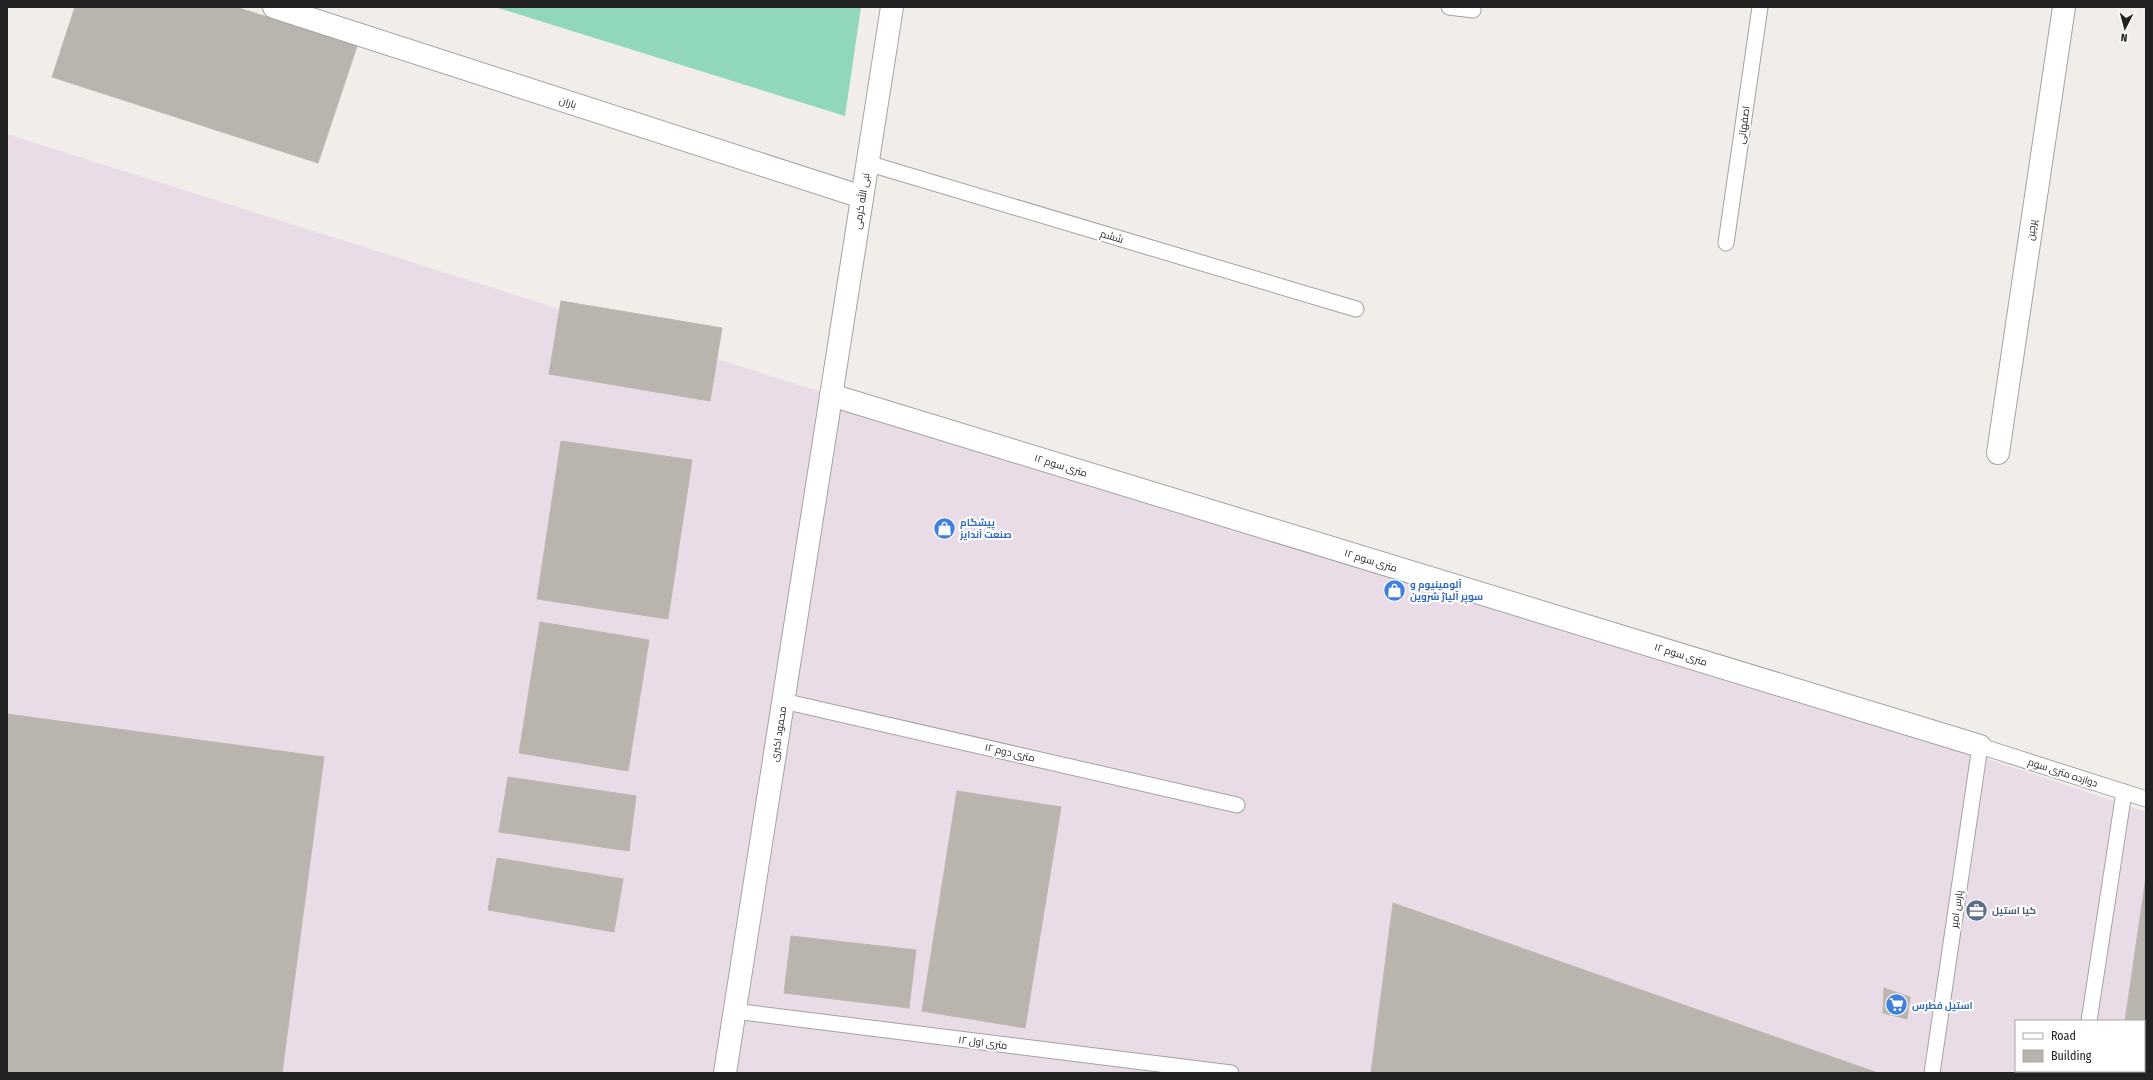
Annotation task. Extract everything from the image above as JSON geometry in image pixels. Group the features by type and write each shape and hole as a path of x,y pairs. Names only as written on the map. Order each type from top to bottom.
{"street":[{"name":"باران","path":"274,7 862,196"},
{"name":"نبی الله کرمی","path":"831,395 892,7"},
{"name":"پرچین","path":"1998,453 2064,7"},
{"name":"محمود اکبری","path":"725,1073 831,395"},
{"name":"۱۲ متری سوم","path":"831,395 1980,746"}],"lane":[{"path":"1449,7 1473,10"},
{"name":"اصفهانی","path":"1726,243 1760,7"},
{"name":"ششم","path":"867,163 1356,309"},
{"name":"۱۲ متری دوم","path":"783,701 1237,805"},
{"name":"دوازده متری سوم","path":"1980,746 2146,799"},
{"name":"پارس امیر","path":"1932,1073 1980,746"},
{"path":"2089,1020 2124,792"},
{"name":"۱۲ متری اول","path":"734,1011 1231,1073"}],"shaded area":[{"path":"7,134 831,395 1278,521 2146,812 2146,1073 7,1073"}],"green space":[{"path":"495,7 861,7 845,116"}],"building":[{"path":"75,7 236,7 357,46 318,163 52,77"},
{"path":"561,301 722,328 710,401 549,374"},
{"path":"561,441 692,460 668,619 537,599"},
{"path":"540,622 649,640 628,771 519,753"},
{"path":"7,714 324,757 282,1073 7,1073"},
{"path":"508,777 636,796 629,851 499,832"},
{"path":"957,791 1061,807 1025,1028 922,1011"},
{"path":"497,858 623,879 614,932 488,910"},
{"path":"2146,877 2146,1073 2117,1073 2145,1072 2145,1020 2125,1020"},
{"path":"1393,903 1878,1073 1371,1073"},
{"path":"791,936 916,950 909,1008 784,993"},
{"name":"استیل فطرس","path":"1884,988 1910,997 1907,1019 1883,1013"}],"place":[{"name":"پیشگام صنعت آندایز","path":"944,528"},
{"name":"آلومینیوم و سوپر آلیاژ شروین","path":"1394,590"},
{"name":"کیا استیل","path":"1977,910"},
{"name":"استیل فطرس","path":"1896,1005"}]}
